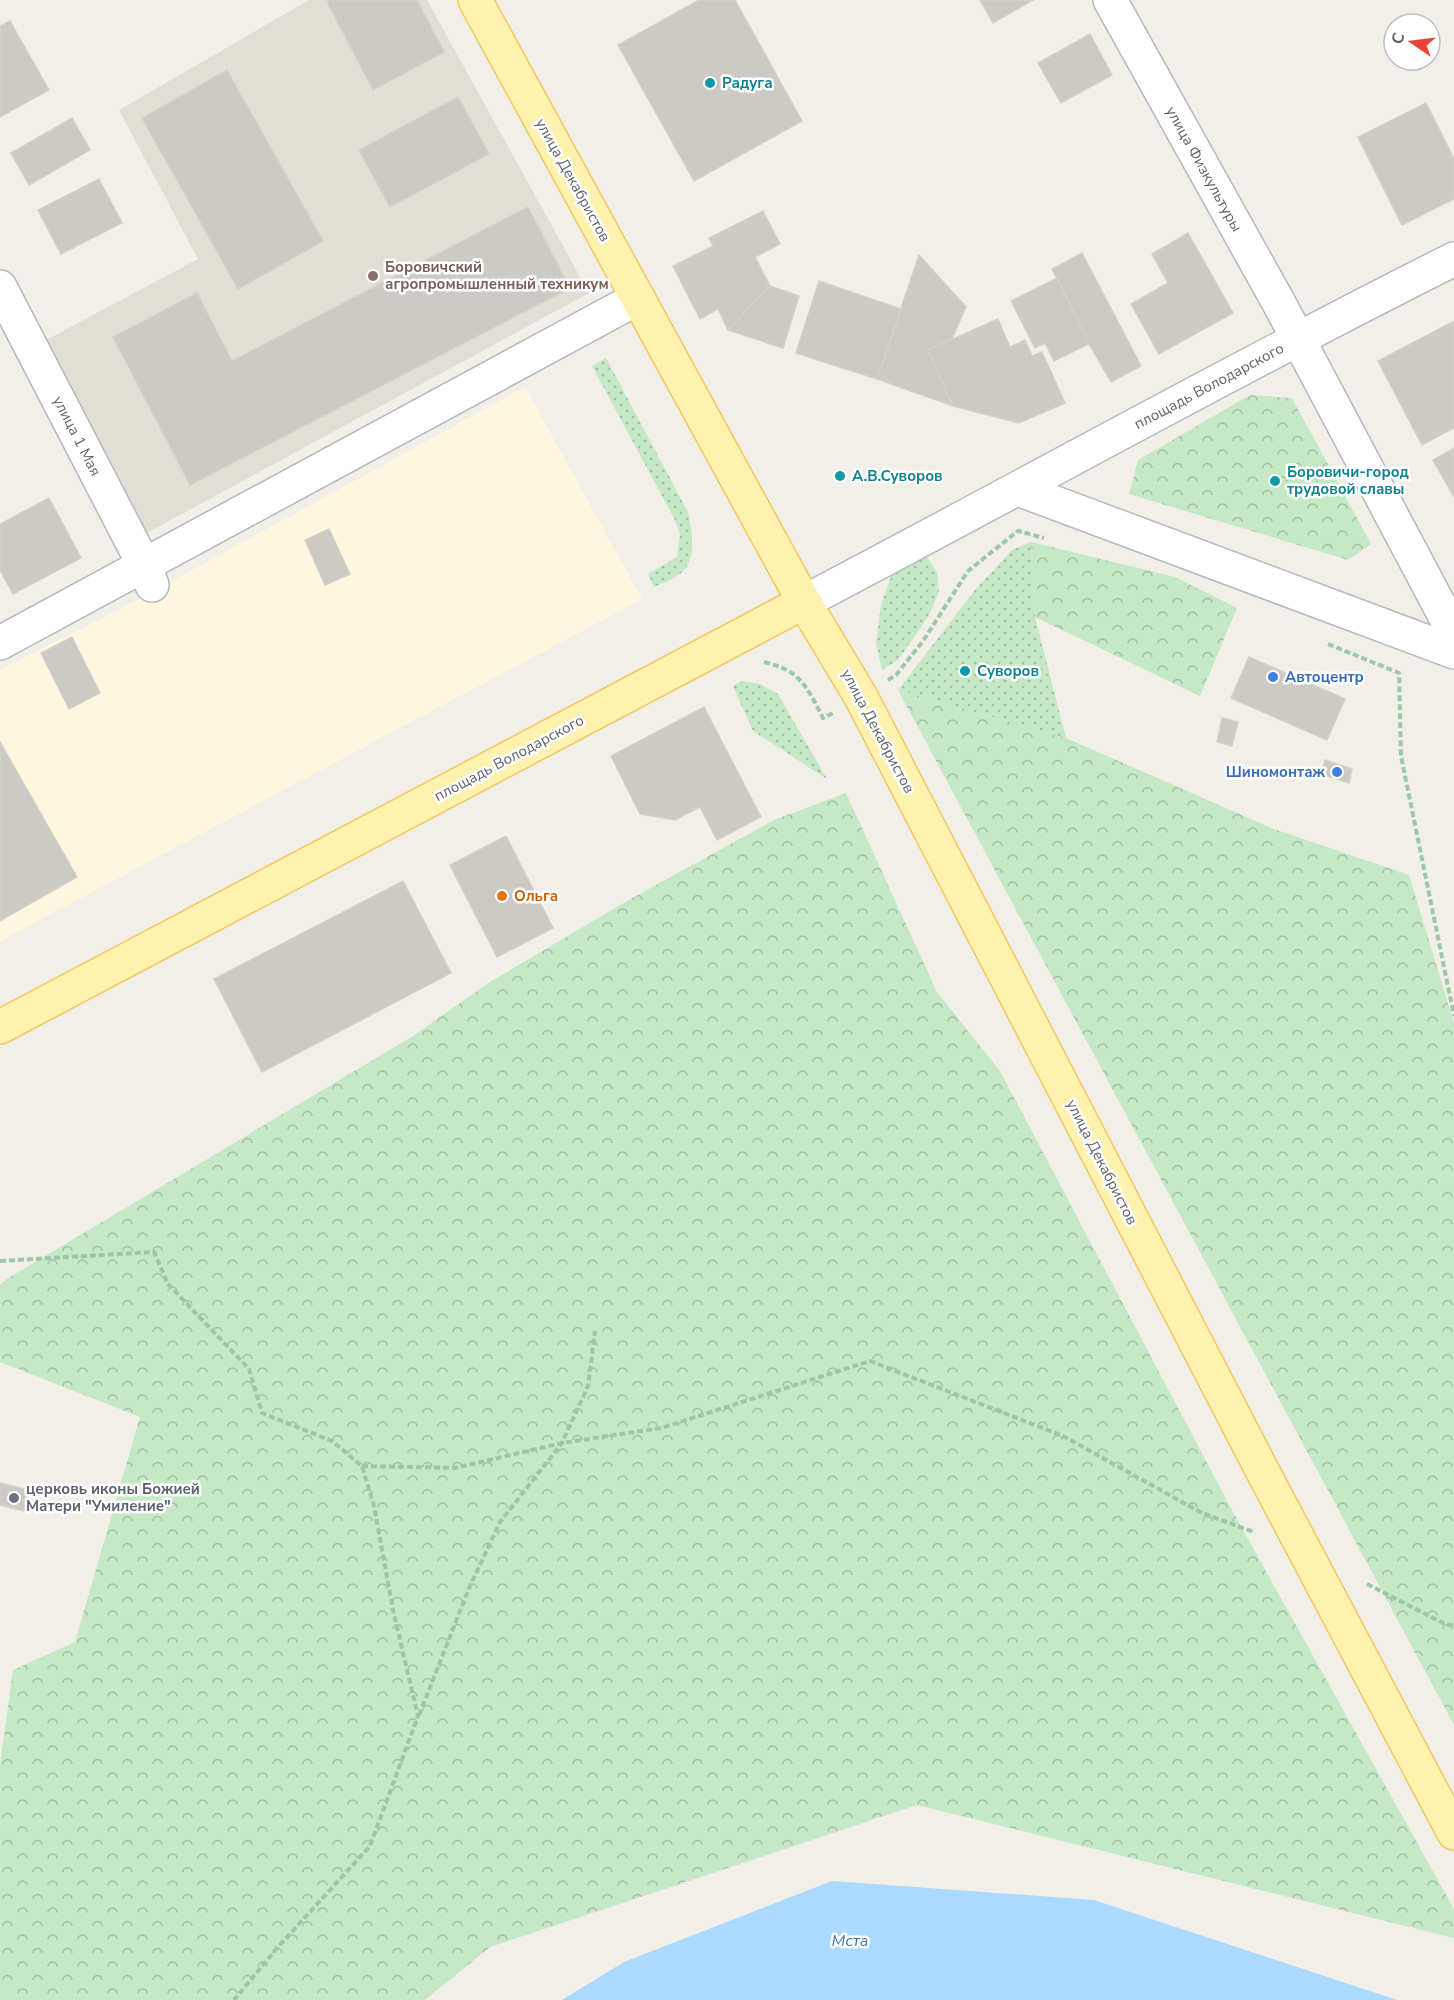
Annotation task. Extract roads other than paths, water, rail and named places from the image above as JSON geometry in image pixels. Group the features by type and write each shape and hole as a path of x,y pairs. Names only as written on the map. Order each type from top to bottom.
{"main road":[{"name":"улица Декабристов","path":"475,0 804,602 861,697 1263,1472 1454,1833"},
{"name":"площадь Володарского","path":"0,1027 804,602"}],"street":[{"name":"улица Физкультуры","path":"1110,0 1298,338"},
{"path":"1298,338 1454,259"},
{"name":"улица 1 Мая","path":"0,287 148,576"},
{"path":"0,643 148,576 638,298"},
{"name":"площадь Володарского","path":"804,602 1298,338 1454,633"},
{"path":"1018,489 1454,652"}],"water":[{"name":"Мста","path":"832,1881 1094,1900 1397,2000 562,2000 624,1962"}],"place":[{"name":"Радуга","path":"710,83"},
{"name":"Боровичский агропромышленный техникум","path":"373,276"},
{"name":"А.В.Суворов","path":"840,476"},
{"name":"Боровичи-город трудовой славы","path":"1275,481"},
{"name":"Суворов","path":"965,671"},
{"name":"Автоцентр","path":"1273,677"},
{"name":"Шиномонтаж","path":"1337,772"},
{"name":"Ольга","path":"502,896"},
{"name":"церковь иконы Божией Матери \"Умиление\"","path":"14,1498"}]}
